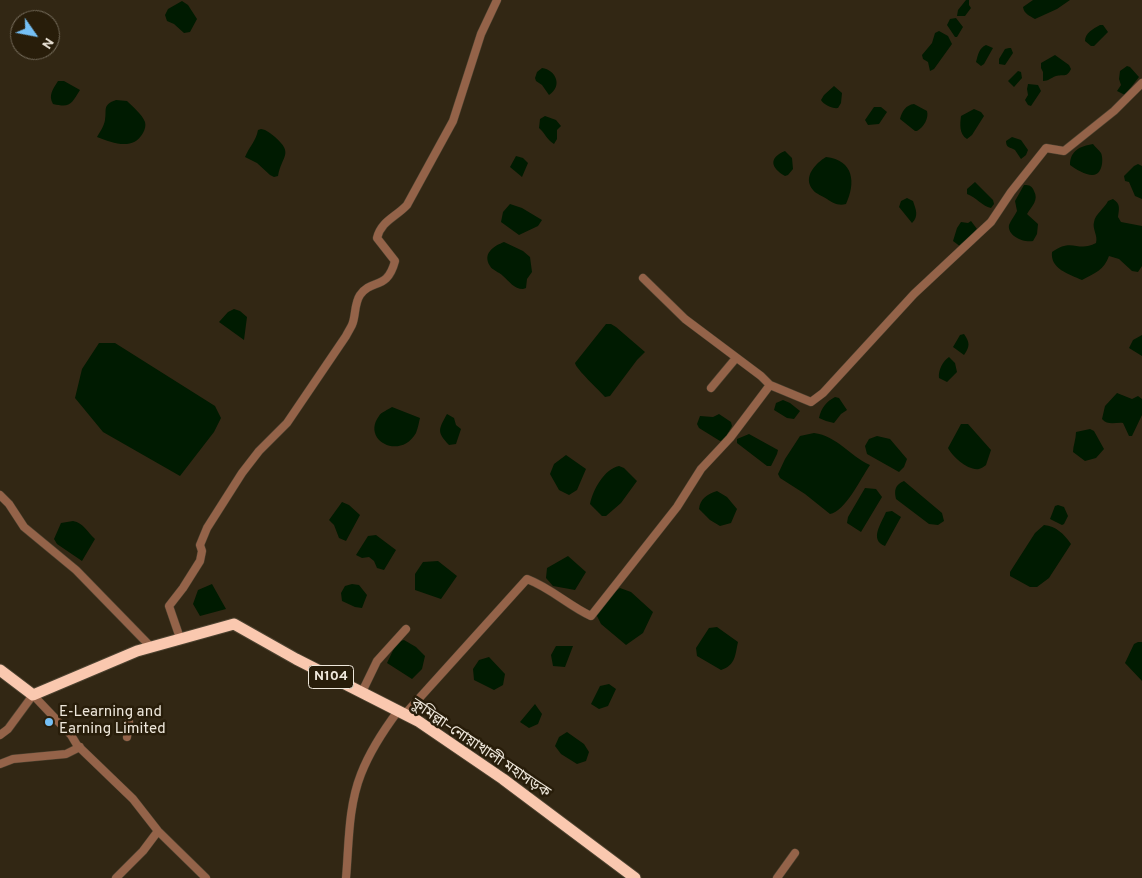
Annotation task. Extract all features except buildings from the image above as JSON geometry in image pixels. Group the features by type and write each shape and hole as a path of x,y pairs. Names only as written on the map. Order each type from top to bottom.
{"highway":[{"name":"কুমিল্লা–নোয়াখালী মহাসড়ক","path":"33,695 151,647 180,638 208,633 234,624 296,659 401,713 474,758 635,878"},
{"path":"0,670 33,695"}],"street":[{"path":"180,638 169,606 200,561 202,551 200,545 208,528 242,472 259,451 287,423 341,343 352,324 361,295 372,286 386,280 392,270 394,261 377,238 378,232 383,224 402,211 407,205 453,121 481,34 497,0"},
{"path":"643,278 685,319 770,385 811,402 823,393 914,294 990,222 1046,148 1064,151 1114,111 1142,83"},
{"path":"711,388 736,358"},
{"path":"346,878 350,817 360,776 377,741 401,713 528,579 538,583 591,616 678,507 701,469 730,438 770,385"},
{"path":"0,495 9,504 24,527 76,570 151,647"},
{"path":"362,692 378,661 406,629"},
{"path":"0,735 8,729 33,695 71,735 78,746 133,799 158,831 206,878"},
{"path":"127,737 129,722"},
{"path":"0,764 13,759 66,754 78,746"},
{"path":"116,878 143,851 158,831"},
{"path":"776,878 795,853"}],"shaded area":[{"path":"966,0 969,0 971,8 965,16 957,16 958,10"},
{"path":"1033,0 1070,0 1057,9 1035,19 1026,13 1023,7"},
{"path":"182,1 188,5 197,19 190,32 184,33 174,24 167,21 165,15 168,9"},
{"path":"956,18 963,27 957,37 955,37 947,25 950,19"},
{"path":"1100,25 1103,25 1108,32 1094,46 1091,46 1085,41 1086,36"},
{"path":"939,31 948,36 952,44 934,69 930,71 928,62 923,59 922,55 932,43 935,33"},
{"path":"986,45 993,48 981,66 976,62 980,50"},
{"path":"1011,48 1013,53 1005,65 999,64 999,59 1005,49"},
{"path":"1055,55 1069,65 1071,69 1066,75 1056,76 1043,81 1041,63"},
{"path":"1127,66 1139,77 1125,95 1117,91 1121,85 1119,79 1120,71"},
{"path":"542,68 551,72 556,79 556,87 549,95 535,78 537,72"},
{"path":"1018,71 1021,72 1022,78 1014,87 1008,81"},
{"path":"58,81 64,81 80,90 70,104 53,104 52,92"},
{"path":"1028,84 1038,85 1041,91 1031,106 1025,100 1028,95"},
{"path":"834,86 842,93 841,103 838,108 824,104 821,100"},
{"path":"116,100 127,101 144,119 145,128 143,133 134,142 122,144 97,137 102,129 107,106"},
{"path":"914,104 927,111 925,122 917,131 900,119 905,109"},
{"path":"874,107 881,107 887,112 879,124 868,125 865,120"},
{"path":"974,109 981,112 984,116 972,135 967,139 961,132 961,116"},
{"path":"545,116 556,120 561,126 557,130 557,139 554,144 539,128 540,119"},
{"path":"261,129 272,134 284,147 285,155 278,176 270,175 257,163 245,157 258,130"},
{"path":"1012,137 1021,140 1028,150 1021,159 1015,150 1007,145 1006,141"},
{"path":"1093,144 1102,156 1102,163 1098,173 1095,175 1087,174 1070,165 1070,160 1077,150"},
{"path":"785,151 792,158 793,169 785,176 777,170 773,163 776,157"},
{"path":"516,156 523,158 528,163 522,177 510,167"},
{"path":"826,157 842,163 850,174 851,188 846,204 831,202 816,193 810,185 809,180 812,171"},
{"path":"1138,164 1142,166 1142,199 1135,196 1129,182 1125,181 1124,176"},
{"path":"975,182 993,200 994,204 991,208 967,194 967,189"},
{"path":"1024,185 1032,187 1036,197 1027,214 1038,224 1037,234 1033,241 1017,238 1009,229 1009,225 1017,211 1015,201"},
{"path":"907,198 913,201 916,210 916,218 912,223 899,207 901,201"},
{"path":"1113,199 1118,205 1118,217 1121,222 1142,226 1142,266 1138,272 1132,271 1119,259 1109,256 1102,268 1082,280 1057,267 1052,258 1052,252 1065,246 1084,247 1096,243 1095,219 1108,201"},
{"path":"510,204 522,208 542,220 538,226 519,235 501,222 503,212"},
{"path":"971,221 977,229 961,247 953,241 957,228 961,222 968,223"},
{"path":"504,242 523,251 530,257 532,272 527,279 526,288 520,289 514,286 490,266 488,254 493,248"},
{"path":"234,309 247,317 244,340 219,322 228,312"},
{"path":"606,324 616,327 645,352 610,396 605,397 583,375 575,363"},
{"path":"964,334 968,344 964,355 953,347 960,335"},
{"path":"1142,335 1142,356 1129,348 1133,340"},
{"path":"99,343 115,343 215,406 221,418 214,432 180,476 103,432 75,398 82,369"},
{"path":"949,357 955,363 957,372 947,382 939,378 939,372 941,366"},
{"path":"1117,393 1132,399 1138,396 1142,399 1142,415 1132,436 1129,436 1123,423 1109,423 1102,419 1105,406"},
{"path":"835,397 839,398 847,410 834,423 819,418 825,405"},
{"path":"783,400 800,411 794,419 787,418 774,410 776,403"},
{"path":"392,407 420,418 416,433 401,446 385,444 375,433 375,425 379,416"},
{"path":"447,414 454,418 456,425 461,429 456,444 449,445 442,437 440,431"},
{"path":"719,414 731,422 732,426 724,440 720,441 699,428 697,424 700,416 713,417"},
{"path":"961,424 968,424 991,450 986,465 980,469 970,468 965,465 948,448"},
{"path":"1090,429 1094,431 1104,449 1096,458 1085,461 1073,452 1073,447 1076,432"},
{"path":"814,433 837,442 870,465 847,501 836,512 830,514 805,494 780,478 778,474 800,436"},
{"path":"749,434 778,450 771,466 767,466 737,443 737,439"},
{"path":"877,436 890,439 907,459 904,467 899,472 867,454 865,446 869,439"},
{"path":"566,455 586,469 577,490 569,495 559,490 550,474 554,464"},
{"path":"619,466 624,468 637,481 621,503 606,516 602,516 590,504 591,498 604,476"},
{"path":"904,481 942,513 944,521 938,525 929,524 896,499 896,488"},
{"path":"865,488 876,489 882,497 861,532 847,523 848,517"},
{"path":"717,491 727,497 737,509 731,523 720,526 710,520 699,509 705,497"},
{"path":"342,502 349,505 360,515 346,541 339,538 334,525 329,520"},
{"path":"1055,506 1064,507 1068,516 1062,525 1050,519"},
{"path":"892,511 901,517 885,546 878,540 879,526 886,512"},
{"path":"73,521 83,526 95,539 82,561 57,544 54,539 61,523"},
{"path":"1044,525 1059,531 1071,544 1049,578 1037,587 1030,587 1010,576 1010,572 1035,533"},
{"path":"376,535 396,550 384,570 377,568 374,561 369,557 362,558 356,555 368,536"},
{"path":"568,556 586,572 575,590 553,586 546,578 547,568"},
{"path":"438,561 457,576 441,599 415,590 415,574 423,562"},
{"path":"212,584 226,609 200,616 193,604 198,590"},
{"path":"359,585 367,595 362,608 342,601 341,593 345,586"},
{"path":"620,588 631,592 653,612 643,633 626,645 601,624 596,614 601,603"},
{"path":"717,627 738,642 732,662 721,670 697,656 696,648 709,628"},
{"path":"404,640 416,647 425,656 422,669 412,679 387,663 397,642"},
{"path":"1142,642 1142,681 1125,663 1134,644"},
{"path":"556,646 573,646 565,667 553,666 551,655"},
{"path":"489,657 505,674 503,685 494,690 474,680 473,669 479,660"},
{"path":"609,684 616,689 608,706 599,709 591,704 600,686"},
{"path":"535,704 542,714 538,724 529,728 520,722"},
{"path":"567,732 584,744 589,752 586,761 577,764 561,754 555,746 559,737"}],"place":[{"name":"E-Learning and Earning Limited","path":"49,722"}]}
